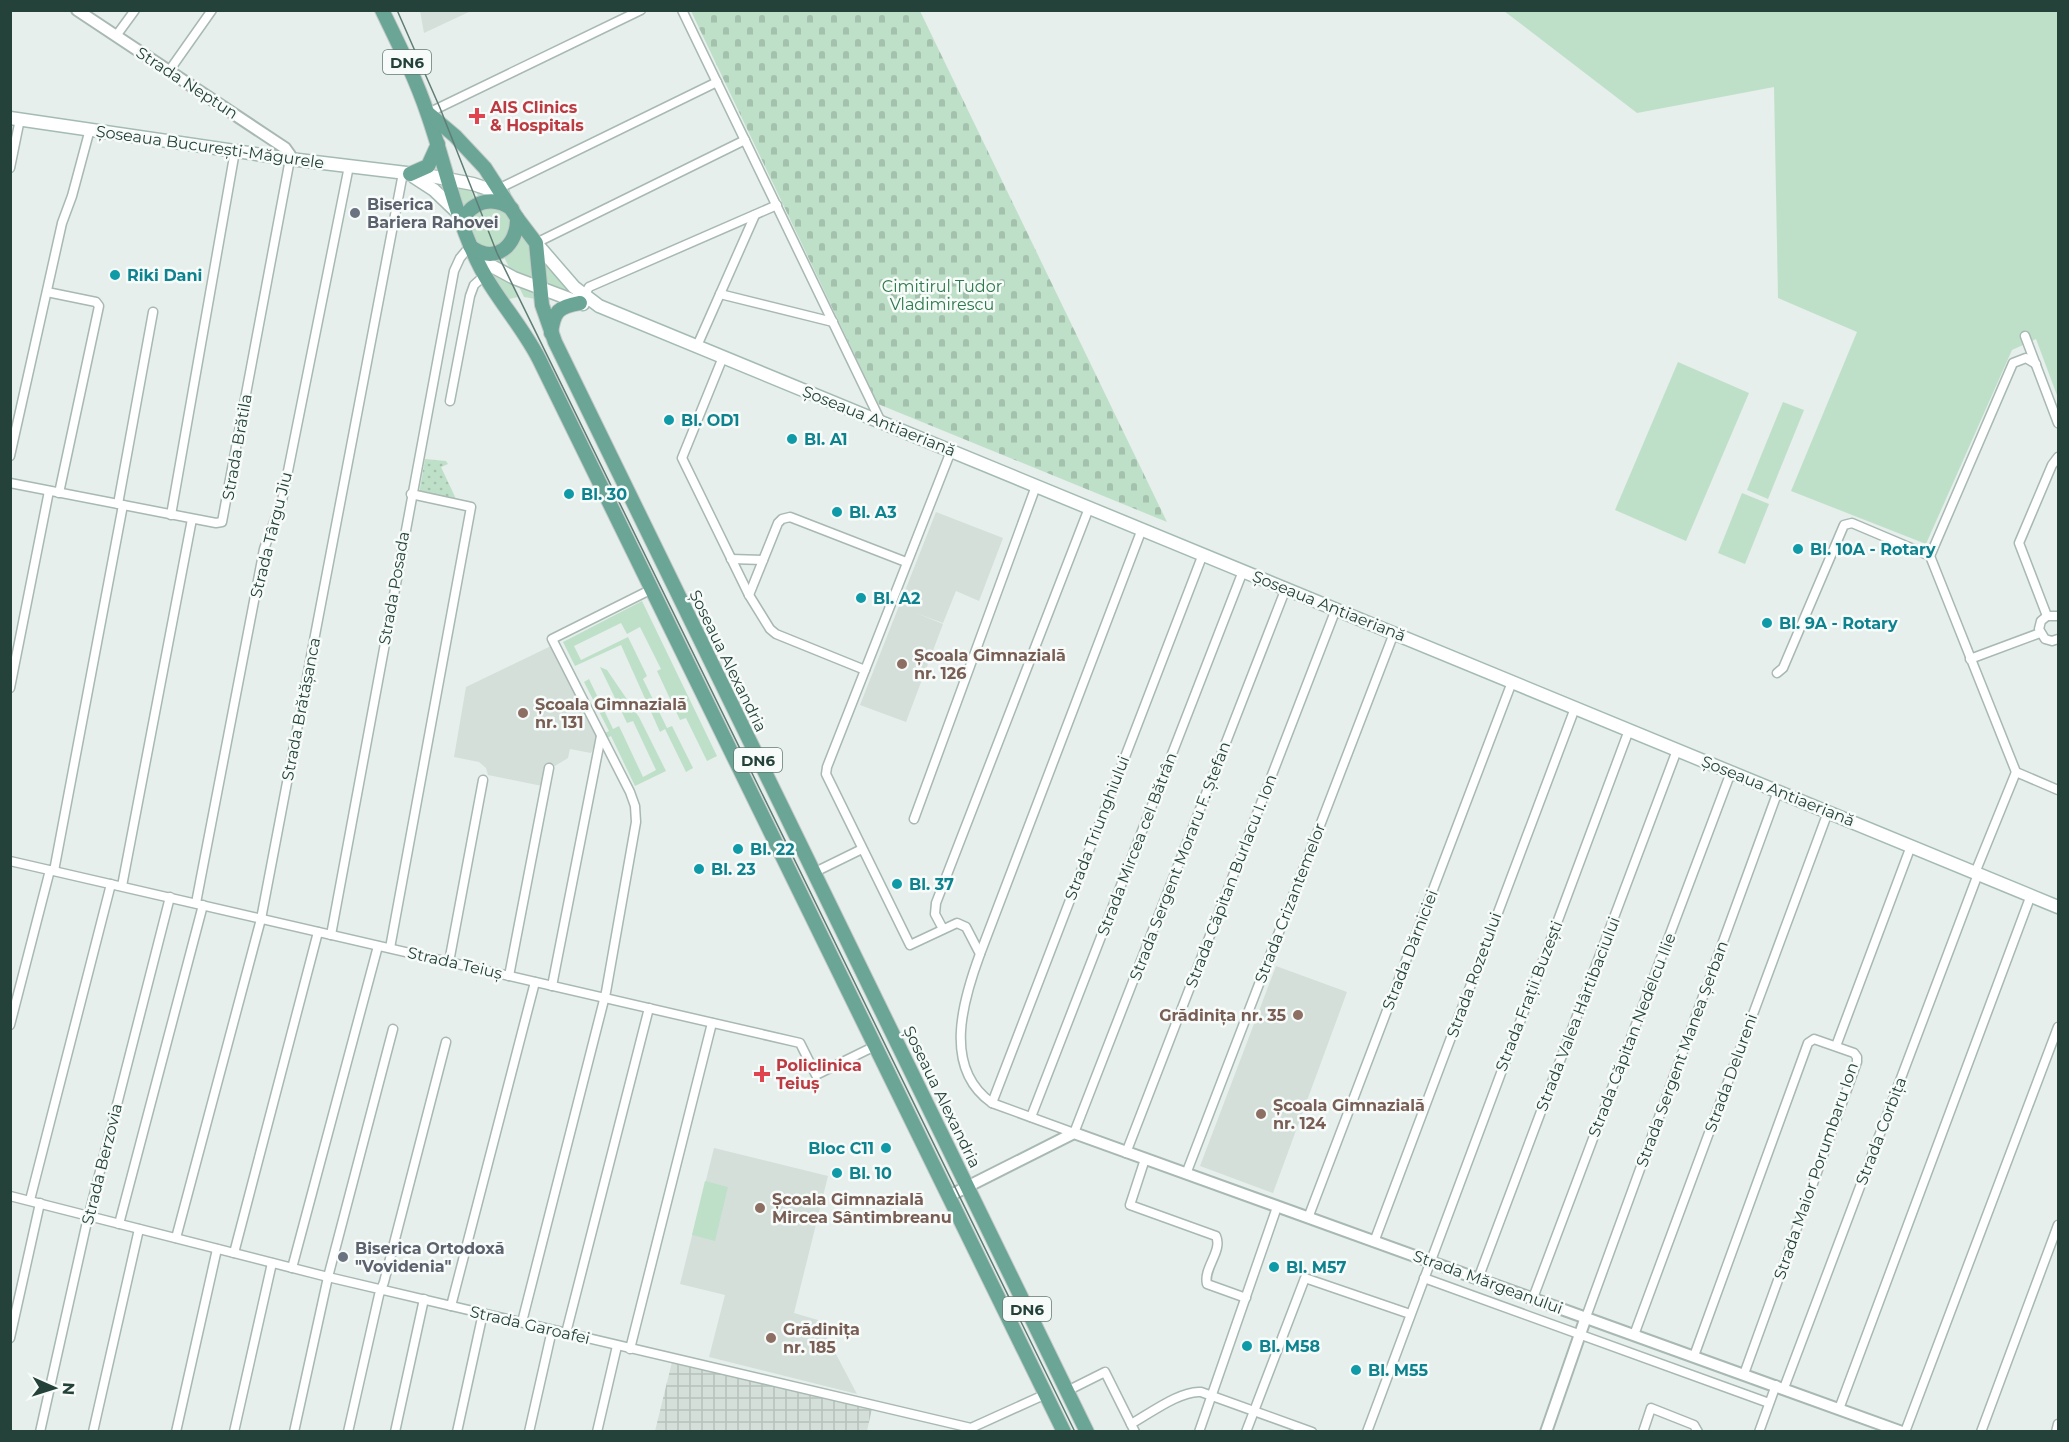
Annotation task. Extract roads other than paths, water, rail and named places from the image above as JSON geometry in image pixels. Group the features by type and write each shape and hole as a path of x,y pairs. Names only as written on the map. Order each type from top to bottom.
{"main road":[{"name":"DN6","path":"382,10 428,113 472,252 484,276 534,348 1064,1431"},
{"name":"DN6","path":"428,113 467,147 501,191 536,243"},
{"name":"Șoseaua București-Măgurele","path":"15,118 290,159 448,178 501,191"},
{"path":"407,174 428,166 435,155 438,144"},
{"name":"Șoseaua București-Măgurele","path":"407,174 434,190 460,218"},
{"path":"460,218 469,210 486,202 500,202 514,213 515,236 505,249 489,254 472,252"},
{"path":"536,243 582,299 556,312 551,333"},
{"name":"Șoseaua Alexandria","path":"536,243 544,313 551,333 1087,1431"},
{"name":"Șoseaua Antiaeriană","path":"472,252 500,272 540,288 582,299 2058,907"}],"street":[{"name":"Strada Neptun","path":"77,10 285,147 290,159"},
{"path":"116,36 135,10"},
{"path":"169,71 212,10"},
{"path":"428,113 641,10"},
{"path":"682,10 881,422"},
{"path":"501,191 717,82"},
{"path":"10,168 15,118"},
{"path":"10,456 62,224 90,129"},
{"path":"536,243 745,140"},
{"path":"171,514 235,151"},
{"name":"Strada Brătila","path":"10,483 216,524 224,520 290,159"},
{"name":"Strada Târgu Jiu","path":"119,1224 199,904 264,549 282,501 349,166"},
{"name":"Strada Brătășanca","path":"176,1238 261,919 407,174"},
{"path":"582,299 589,287 777,205"},
{"path":"697,346 755,214"},
{"name":"Strada Posada","path":"331,935 454,271 460,258 472,252"},
{"path":"450,400 470,296 474,285 484,276"},
{"path":"47,292 96,302 99,306 59,493"},
{"path":"720,294 833,322"},
{"path":"10,1024 52,870 153,312"},
{"path":"2025,336 2058,423"},
{"path":"723,357 682,458 749,595 770,628 776,634 865,670"},
{"path":"1929,556 2013,363 2026,358 2036,364"},
{"path":"951,451 906,562 826,774 910,945 957,923 966,927 980,954"},
{"path":"2046,616 2019,543 2052,465 2058,457"},
{"path":"914,819 1036,486"},
{"path":"10,688 49,491"},
{"path":"390,948 471,507 411,494"},
{"path":"943,929 935,914 936,903 1089,508"},
{"path":"749,595 778,523 790,517 906,562"},
{"path":"122,886 192,519"},
{"path":"1777,673 1783,668 1844,525 1852,523 1929,556 2016,772 2058,790"},
{"path":"992,1103 982,1095 968,1074 961,1040 964,1002 980,954 1143,529"},
{"name":"Strada Triunghiului","path":"992,1103 1203,554"},
{"path":"731,559 763,560"},
{"name":"Strada Mircea cel Bătrân","path":"1031,1117 1243,571"},
{"name":"Strada Sergent Moraru F. Ștefan","path":"1074,1133 1286,588"},
{"path":"522,1322 604,998 632,850 636,815 630,792 552,639 652,589"},
{"name":"Strada Căpitan Burlacu I. Ion","path":"1126,1152 1336,609"},
{"path":"2058,616 2046,616 2041,621 2040,633 2048,641 2058,642"},
{"name":"Strada Crizantemelor","path":"1186,1174 1394,633"},
{"path":"1970,659 2040,633"},
{"name":"Strada Dărniciei","path":"1308,1218 1512,682"},
{"name":"Strada Rozetului","path":"1374,1242 1575,708"},
{"name":"Strada Frații Buzești","path":"1367,1431 1629,730"},
{"path":"552,986 602,736"},
{"name":"Strada Valea Hârtibaciului","path":"1478,1279 1677,750"},
{"path":"509,976 549,768"},
{"name":"Strada Căpitan Nedelcu Ilie","path":"1533,1298 1731,772"},
{"name":"Strada Corbița","path":"1759,1431 1769,1403 1780,1387 2016,772"},
{"path":"449,962 483,780"},
{"name":"Strada Sergent Manea Șerban","path":"1586,1317 1778,791"},
{"name":"Strada Delureni","path":"1634,1335 1828,812"},
{"name":"Strada Maior Porumbaru Ion","path":"1744,1374 1857,1062 1856,1055 1836,1046 1911,846"},
{"path":"813,873 862,849"},
{"name":"Strada Teiuș","path":"10,861 800,1043 816,1075 875,1046"},
{"path":"30,1200 111,884"},
{"path":"1839,1409 2031,896"},
{"name":"Strada Berzovia","path":"40,1431 89,1216 170,897"},
{"path":"234,1253 318,932"},
{"path":"292,1268 378,946"},
{"path":"451,1306 535,982"},
{"path":"567,1333 649,1008"},
{"path":"630,1349 712,1023"},
{"path":"1904,1431 2058,1028"},
{"path":"294,1431 328,1277 393,1029"},
{"path":"1694,1356 1808,1043 1815,1039 1836,1046"},
{"path":"348,1431 381,1289 446,1042"},
{"name":"Strada Mărgeanului","path":"992,1103 1904,1431"},
{"path":"948,1196 1074,1133"},
{"path":"1145,1159 1130,1205 1216,1236 1218,1243 1206,1277 1207,1284 1246,1298"},
{"name":"Strada Garoafei","path":"10,1196 328,1277 971,1428 1046,1394"},
{"path":"10,1338 40,1203"},
{"path":"1199,1431 1277,1207"},
{"path":"1981,1431 2058,1225"},
{"path":"93,1431 139,1229"},
{"path":"176,1431 217,1249"},
{"path":"234,1431 272,1263"},
{"path":"1246,1431 1305,1278 1410,1314"},
{"name":"Strada Mărgeanului","path":"1424,1278 1769,1403"},
{"path":"395,1431 424,1299"},
{"path":"457,1431 483,1313"},
{"path":"1546,1431 1586,1317"},
{"path":"529,1431 552,1330"},
{"path":"597,1431 617,1346"},
{"path":"1067,1390 1105,1372 1133,1428 1188,1393 1201,1392 1312,1431"},
{"path":"1642,1431 1651,1408 1694,1425 1698,1431"},
{"path":"2056,1431 2058,1424"}],"tram line":[{"path":"397,10 440,108 497,253 1075,1432"}],"place":[{"name":"AIS Clinics & Hospitals","path":"477,116"},
{"name":"Biserica Bariera Rahovei","path":"355,213"},
{"name":"Riki Dani","path":"115,275"},
{"name":"Bl. OD1","path":"669,420"},
{"name":"Bl. A1","path":"792,439"},
{"name":"Bl. 30","path":"569,494"},
{"name":"Bl. A3","path":"837,512"},
{"name":"Bl. 10A - Rotary","path":"1798,549"},
{"name":"Bl. A2","path":"861,598"},
{"name":"Bl. 9A - Rotary","path":"1767,623"},
{"name":"Școala Gimnazială nr. 126","path":"902,664"},
{"name":"Școala Gimnazială nr. 131","path":"523,713"},
{"name":"Bl. 22","path":"738,849"},
{"name":"Bl. 23","path":"699,869"},
{"name":"Bl. 37","path":"897,884"},
{"name":"Grădinița nr. 35","path":"1298,1015"},
{"name":"Policlinica Teiuș","path":"762,1074"},
{"name":"Școala Gimnazială nr. 124","path":"1261,1114"},
{"name":"Bloc C11","path":"886,1148"},
{"name":"Bl. 10","path":"837,1173"},
{"name":"Școala Gimnazială Mircea Sântimbreanu","path":"760,1208"},
{"name":"Biserica Ortodoxă \"Vovidenia\"","path":"343,1257"},
{"name":"Bl. M57","path":"1274,1267"},
{"name":"Grădinița nr. 185","path":"771,1338"},
{"name":"Bl. M58","path":"1247,1346"},
{"name":"Bl. M55","path":"1356,1370"}],"park label":[{"name":"Cimitirul Tudor Vladimirescu","path":"942,295"}]}
